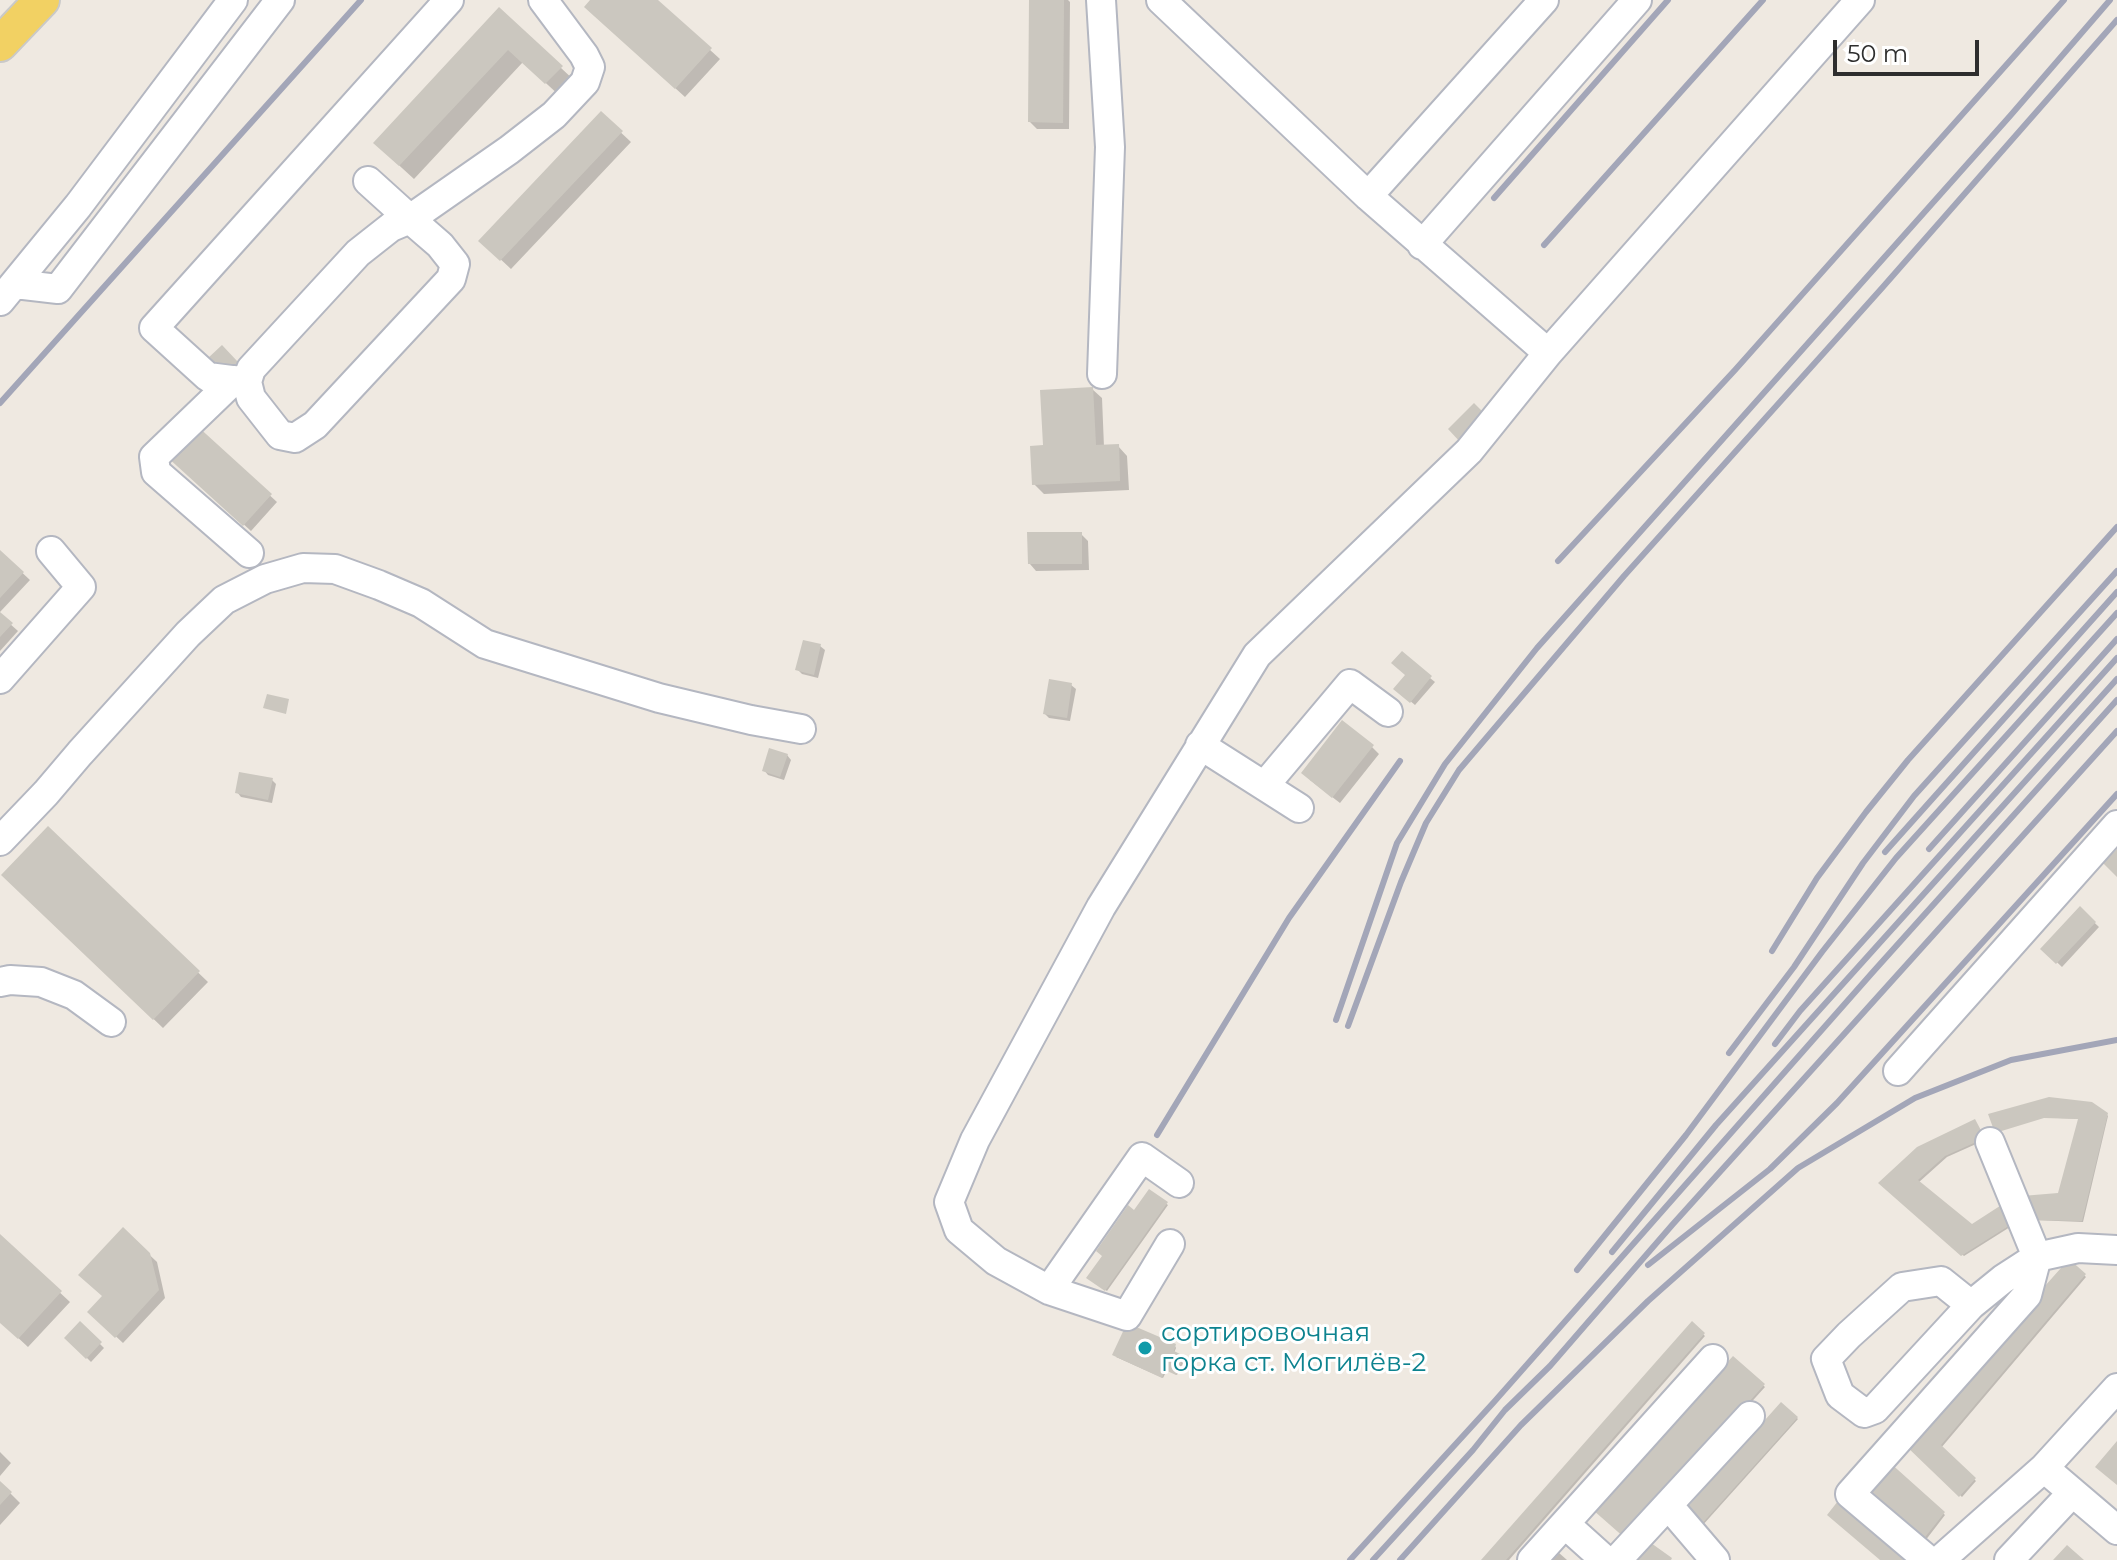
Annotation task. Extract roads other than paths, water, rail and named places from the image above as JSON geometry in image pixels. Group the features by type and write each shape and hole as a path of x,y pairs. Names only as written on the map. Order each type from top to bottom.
{"main road":[{"path":"0,44 42,0"}],"lane":[{"path":"8,292 78,206 233,0"},
{"path":"8,292 58,289 280,0"},
{"path":"368,181 440,245 455,264 451,279 315,425 295,438 280,435 240,381 208,377 154,328 449,0"},
{"path":"249,553 156,472 154,457 240,381 358,253 391,227 410,219 543,124 585,82 590,67 584,55 543,0"},
{"path":"1101,0 1110,147 1102,374"},
{"path":"1161,0 1368,196 1548,353"},
{"path":"1368,196 1544,0"},
{"path":"1422,245 1637,0"},
{"path":"1170,1244 1127,1316 1049,1290 996,1261 959,1230 949,1202 975,1140 1101,907 1257,655 1469,451 1548,353 1860,0"},
{"path":"0,679 81,587 51,551"},
{"path":"0,841 188,634 224,600 265,579 303,568 335,569 379,585 421,603 485,644 659,698 801,729"},
{"path":"1265,785 1350,684 1388,712"},
{"path":"1200,745 1299,808"},
{"path":"1898,1071 2117,825"},
{"path":"0,982 41,982 74,995 111,1022"},
{"path":"1928,1560 1850,1494 2027,1295 2037,1257 1990,1142"},
{"path":"1049,1290 1142,1157 1179,1183"},
{"path":"1971,1305 1941,1281 1902,1287 1826,1359 1840,1395 1864,1413 1875,1409 1971,1305 2037,1257 2078,1248 2117,1250"},
{"path":"1532,1560 1713,1359"},
{"path":"1940,1560 2044,1468 2117,1388"},
{"path":"1617,1560 1750,1416"},
{"path":"2044,1468 2117,1530"},
{"path":"2009,1560 2072,1493"},
{"path":"1668,1505 1715,1560"},
{"path":"1565,1524 1605,1560"}],"railway":[{"path":"0,403 361,0"},
{"path":"1494,198 1668,0"},
{"path":"1544,245 1763,0"},
{"path":"1558,561 1735,370 2064,0"},
{"path":"1336,1020 1397,843 1445,764 1537,648 2110,0"},
{"path":"1348,1026 1426,823 1459,770 1624,576 2117,20"},
{"path":"1772,951 1817,878 1908,760 2117,527"},
{"path":"1729,1053 1794,967 1863,863 1914,796 2117,571"},
{"path":"1885,852 2117,592"},
{"path":"1577,1270 1686,1135 1896,858 2117,613"},
{"path":"1929,849 2117,639"},
{"path":"1775,1044 1800,1011 2117,658"},
{"path":"1612,1252 1716,1125 2117,679"},
{"path":"1350,1560 2117,700"},
{"path":"1373,1560 2117,731"},
{"path":"1157,1135 1289,918 1400,761"},
{"path":"1648,1265 1770,1169 1837,1103 2117,794"},
{"path":"1400,1560 1521,1425 1648,1301 1798,1168 1915,1098 2011,1060 2117,1040"}],"place":[{"name":"сортировочная горка ст. Могилёв-2","path":"1145,1348"}]}
